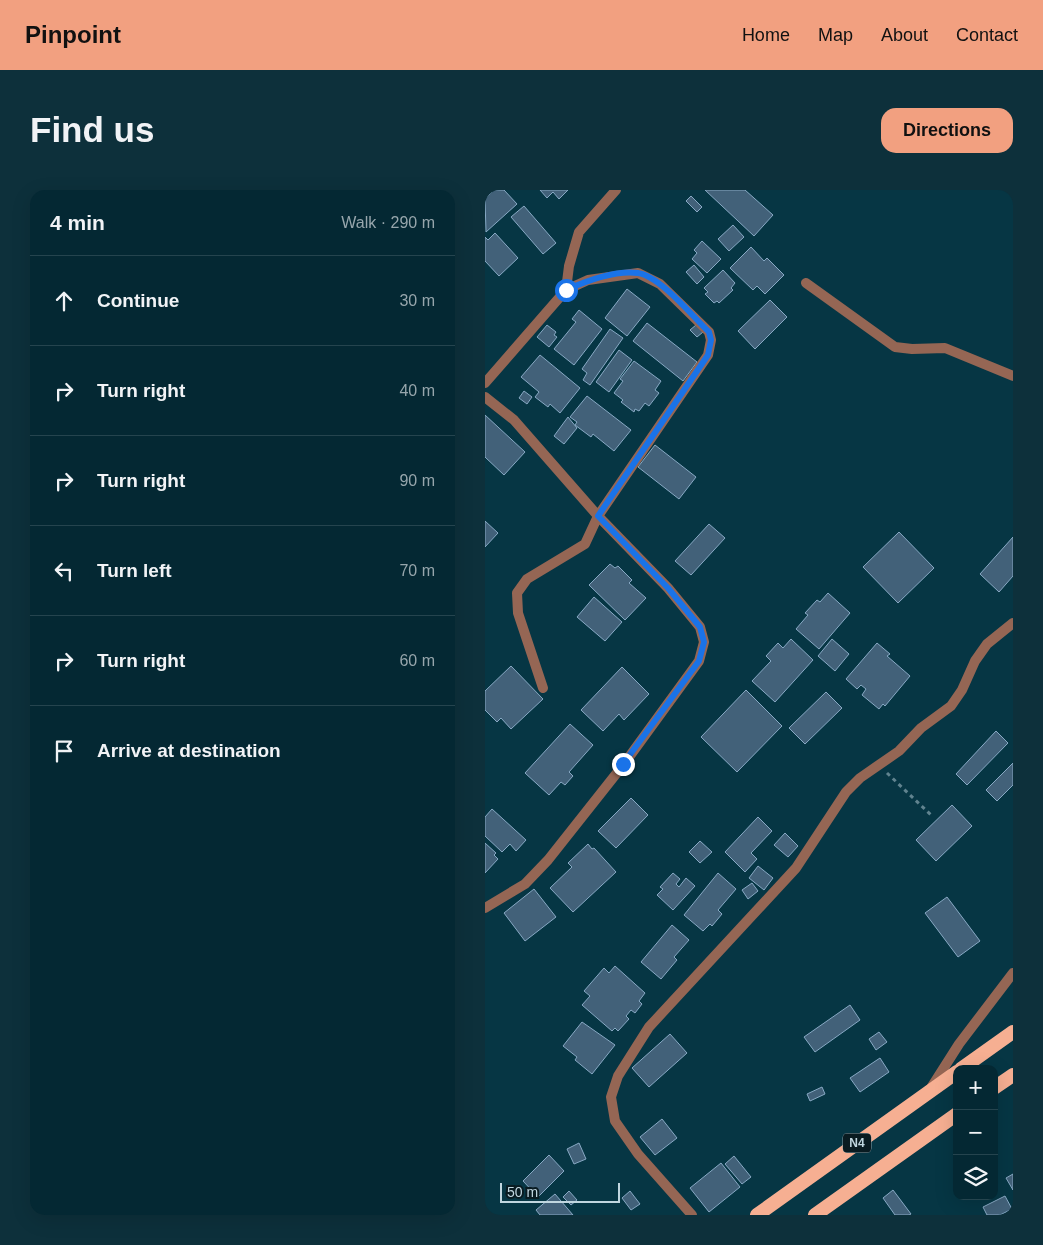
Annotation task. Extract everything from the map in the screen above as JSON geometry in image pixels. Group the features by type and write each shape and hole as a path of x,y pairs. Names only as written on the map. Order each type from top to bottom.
{"highway":[{"path":"967,1065 1013,1032"},
{"path":"998,1085 1013,1074"},
{"name":"N4","path":"757,1215 953,1075"},
{"name":"N4","path":"815,1215 953,1117"}],"street":[{"path":"566,290 579,232 616,190"},
{"path":"485,382 566,290 588,280 638,273 659,284 709,332 711,340 708,355 598,516 585,544 527,579 517,593 519,613 543,688"},
{"path":"806,283 895,347 912,349 945,348 1013,376"},
{"path":"485,398 514,420 598,516 668,588 700,627 704,642 699,661 623,764 548,860 525,884 485,908"},
{"path":"692,1215 638,1154 615,1120 611,1097 618,1076 649,1027 796,868 846,792 878,764 899,751 921,728 951,706 962,690 975,661 987,644 1013,623"},
{"path":"929,1090 959,1044 1013,973"}],"path":[{"path":"878,764 931,815"}],"building":[{"path":"494,190 504,190 517,204 486,232 485,199"},
{"path":"540,190 568,190 559,199 553,192 547,198"},
{"path":"705,190 745,190 773,215 754,236"},
{"path":"691,196 702,207 697,212 686,201"},
{"path":"524,206 556,243 543,254 511,217"},
{"path":"733,225 744,237 729,251 718,239"},
{"path":"495,233 518,258 499,276 485,261 485,237 488,240"},
{"path":"702,241 721,259 707,273 692,259 697,253 694,250"},
{"path":"751,247 764,261 767,258 784,275 765,294 757,286 753,290 730,268"},
{"path":"694,265 704,277 697,284 686,272"},
{"path":"723,270 735,283 731,288 733,290 719,303 717,301 714,303 705,294 708,292 704,288"},
{"path":"627,289 650,307 627,336 605,318"},
{"path":"770,300 787,317 755,349 738,331"},
{"path":"579,310 602,329 574,365 554,349 576,322 572,319"},
{"path":"647,323 697,362 683,381 633,341"},
{"path":"547,325 556,332 554,335 557,337 549,347 537,337"},
{"path":"696,325 703,332 697,337 690,330"},
{"path":"610,329 623,338 590,385 583,380 587,373 582,369"},
{"path":"619,350 632,360 609,392 596,382"},
{"path":"540,355 580,388 560,413 550,404 548,407 535,397 539,392 521,377"},
{"path":"634,361 661,381 655,390 659,393 649,406 645,403 639,411 635,409 634,412 621,402 623,400 614,393 623,381 620,379"},
{"path":"524,391 532,397 527,404 519,398"},
{"path":"587,396 631,430 614,451 593,434 591,437 575,425 577,422 570,417"},
{"path":"485,415 525,452 504,475 485,457"},
{"path":"568,417 577,428 564,444 554,436"},
{"path":"655,445 696,477 679,499 638,467"},
{"path":"485,521 498,533 485,547"},
{"path":"709,524 725,538 691,575 675,561"},
{"path":"899,532 934,568 898,603 863,567"},
{"path":"1013,537 1013,576 999,592 980,574"},
{"path":"610,564 615,568 618,566 632,580 629,583 646,598 625,620 589,585"},
{"path":"828,593 850,613 819,649 796,629 808,615 805,613 817,600 820,602"},
{"path":"594,597 622,622 605,641 577,617"},
{"path":"791,639 813,660 775,702 752,681 771,661 766,656 778,643 783,648"},
{"path":"832,639 849,654 835,671 818,656"},
{"path":"877,643 890,654 887,656 910,676 885,706 883,704 879,709 862,695 866,689 861,685 857,689 846,679"},
{"path":"511,666 543,699 511,729 501,718 497,722 485,710 485,691"},
{"path":"622,667 649,694 624,720 619,714 603,731 581,710"},
{"path":"746,690 782,726 737,772 701,737"},
{"path":"826,692 842,708 805,744 789,728"},
{"path":"570,724 593,745 569,772 573,776 565,785 561,782 549,795 525,773"},
{"path":"996,731 1008,743 967,785 956,774"},
{"path":"1013,763 1013,785 997,801 986,790"},
{"path":"631,798 648,815 616,848 598,831"},
{"path":"952,805 972,826 936,861 916,840"},
{"path":"492,809 526,840 516,851 510,844 502,852 485,836 485,817"},
{"path":"758,817 772,831 751,853 757,859 745,872 725,852"},
{"path":"785,833 798,846 788,857 774,845"},
{"path":"700,841 712,852 700,863 689,852"},
{"path":"485,843 496,853 494,855 498,859 485,873"},
{"path":"588,844 616,872 573,912 550,888 572,867 568,863"},
{"path":"758,866 773,878 764,890 749,878"},
{"path":"673,873 680,879 676,884 679,887 686,878 695,886 673,910 657,895 663,889 660,887"},
{"path":"718,873 736,889 718,910 722,914 712,926 710,924 703,931 684,915"},
{"path":"752,883 758,891 748,899 742,890"},
{"path":"534,889 556,917 525,941 504,913"},
{"path":"947,897 980,941 958,957 925,913"},
{"path":"672,925 689,940 674,957 677,960 661,979 641,962"},
{"path":"615,966 645,993 639,1001 642,1004 635,1013 631,1010 626,1016 629,1019 618,1031 615,1028 612,1031 582,1005 590,996 584,991 604,968 609,973"},
{"path":"850,1005 860,1020 815,1052 804,1037"},
{"path":"582,1022 615,1045 592,1074 575,1060 577,1057 563,1046"},
{"path":"879,1032 887,1042 876,1050 869,1039"},
{"path":"670,1034 687,1053 649,1087 632,1068"},
{"path":"880,1058 889,1072 860,1092 850,1078"},
{"path":"822,1087 825,1094 810,1101 807,1094"},
{"path":"662,1119 677,1138 655,1155 640,1137"},
{"path":"579,1143 586,1159 574,1164 567,1149"},
{"path":"549,1155 564,1171 538,1197 523,1181"},
{"path":"734,1156 751,1177 742,1184 725,1164"},
{"path":"721,1163 740,1187 709,1212 690,1188"},
{"path":"1013,1174 1013,1190 1006,1178"},
{"path":"893,1190 911,1214 895,1215 883,1198"},
{"path":"569,1191 577,1200 571,1205 563,1197"},
{"path":"630,1191 640,1204 631,1210 622,1198"},
{"path":"555,1194 573,1215 540,1215 536,1210"},
{"path":"1005,1196 1012,1209 1000,1215 987,1215 983,1207"}],"route":[{"path":"566,290 588,280 638,273 659,284 709,332 711,340 708,355 598,516 668,588 700,627 704,642 699,661 623,764"}]}
